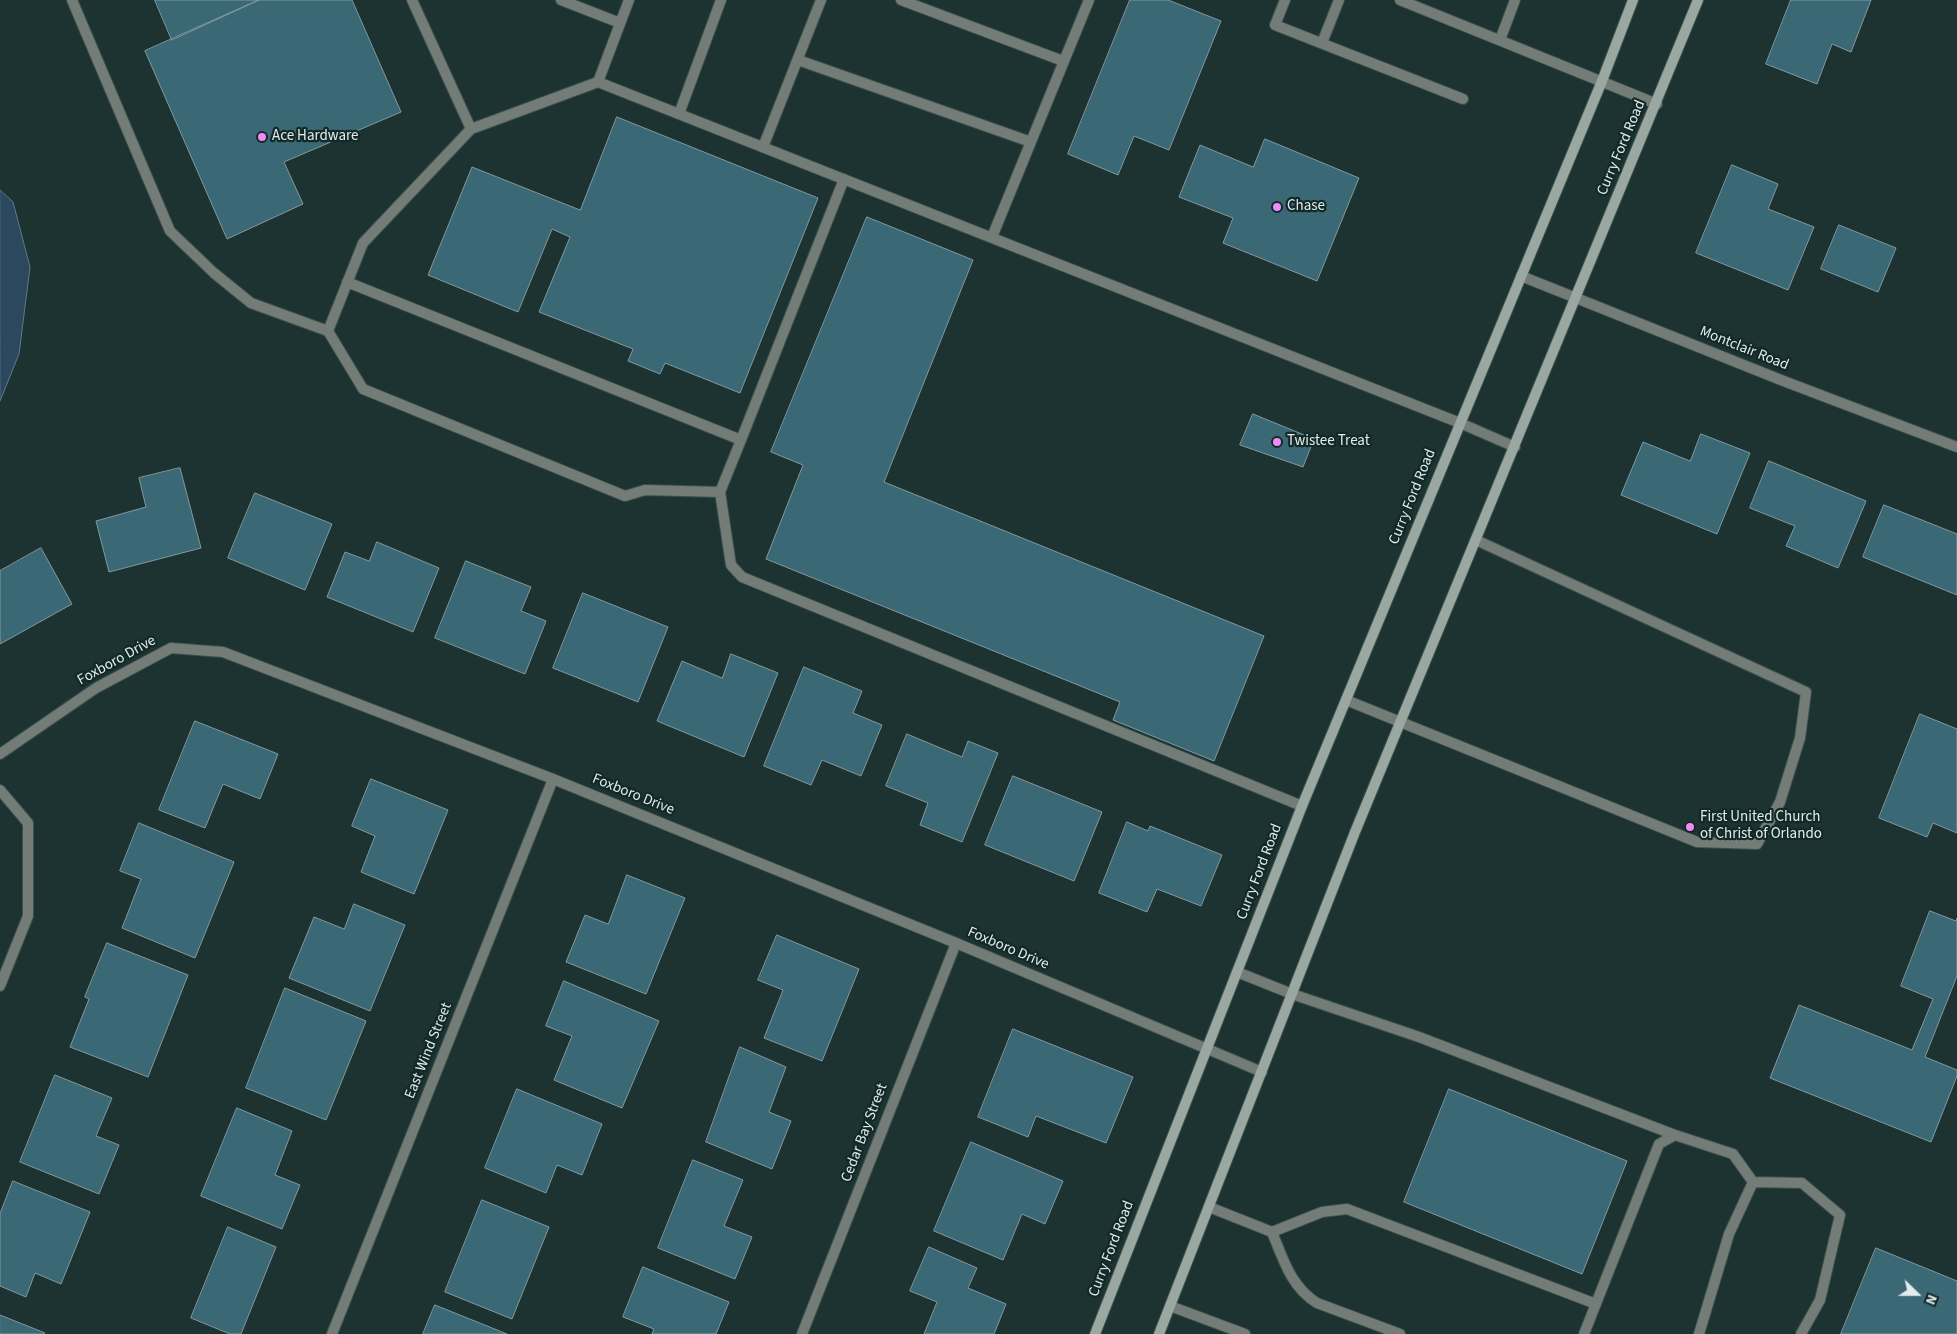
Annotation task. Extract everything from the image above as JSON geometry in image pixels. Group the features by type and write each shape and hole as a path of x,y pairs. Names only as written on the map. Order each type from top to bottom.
{"main road":[{"name":"Curry Ford Road","path":"1095,1334 1302,806 1602,81 1633,0"},
{"name":"Curry Ford Road","path":"1159,1334 1400,721 1657,104 1698,0"}],"street":[{"path":"72,0 170,231 214,274 251,303 328,331 363,389 625,496 645,490 720,492"},
{"path":"412,0 471,129"},
{"path":"560,0 620,23"},
{"path":"598,82 629,0"},
{"path":"679,114 721,0"},
{"path":"763,147 821,0"},
{"path":"901,0 1064,61"},
{"path":"992,237 1089,0"},
{"path":"1285,0 1275,25 1463,99"},
{"path":"1322,43 1339,0"},
{"path":"1400,0 1657,104"},
{"path":"1500,40 1515,0"},
{"path":"798,60 1031,142"},
{"path":"328,331 363,243 471,129 598,82 1460,423 1515,447"},
{"path":"844,179 720,492 731,565 742,577 1302,806"},
{"name":"Montclair Road","path":"1521,276 1772,377 1957,447"},
{"path":"347,282 741,440"},
{"path":"1346,700 1697,842 1756,844 1780,802 1800,738 1806,692 1476,540"},
{"name":"Foxboro Drive","path":"0,754 96,688 171,648 223,652 553,779 956,943 1262,1072"},
{"name":"East Wind Street","path":"332,1334 553,779"},
{"path":"0,790 28,823 28,916 0,986"},
{"name":"Cedar Bay Street","path":"802,1334 956,943"},
{"path":"1237,972 1292,994 1419,1038 1675,1135 1733,1154 1753,1182"},
{"path":"1584,1334 1659,1144 1675,1135"},
{"path":"1699,1334 1728,1234 1753,1182"},
{"path":"1753,1182 1802,1183 1840,1215 1820,1300 1801,1334"},
{"path":"1209,1207 1272,1232 1322,1212 1347,1209 1596,1304"},
{"path":"1272,1232 1290,1276 1306,1296 1400,1334"},
{"path":"1170,1306 1245,1334"}],"water":[{"path":"0,190 13,202 30,267 19,354 0,401"}],"building":[{"path":"155,0 259,0 172,40"},
{"name":"Ace Hardware","path":"259,0 352,0 401,112 284,162 303,204 227,239 145,51"},
{"path":"1130,0 1168,0 1221,21 1169,150 1134,136 1118,175 1068,154"},
{"path":"1791,0 1871,0 1851,52 1832,44 1817,84 1766,64"},
{"path":"617,117 818,198 740,393 665,363 660,374 628,361 633,349 539,312 570,237 552,229 518,312 428,275 472,167 580,210"},
{"name":"Chase","path":"1265,139 1359,178 1317,281 1223,243 1233,218 1179,197 1200,145 1253,167"},
{"path":"1732,165 1778,184 1768,209 1814,227 1788,290 1696,253"},
{"path":"867,217 973,260 884,482 1264,636 1214,761 1113,720 1120,702 766,559 803,465 771,452"},
{"path":"1839,225 1896,248 1878,292 1821,269"},
{"name":"Twistee Treat","path":"1253,414 1314,439 1303,467 1240,445"},
{"path":"1701,434 1750,453 1717,534 1621,495 1643,442 1690,461"},
{"path":"1769,461 1866,501 1838,568 1786,546 1795,526 1750,508"},
{"path":"180,468 201,548 109,572 96,521 146,507 139,478"},
{"path":"255,493 332,524 305,590 228,558"},
{"path":"1884,505 1957,534 1957,595 1863,557"},
{"path":"377,542 439,568 413,632 327,597 345,552 369,561"},
{"path":"41,548 72,604 0,644 0,571"},
{"path":"466,561 531,587 521,611 546,621 525,674 435,638"},
{"path":"583,593 668,627 638,702 553,668"},
{"path":"731,654 778,673 744,757 657,721 682,661 722,678"},
{"path":"804,667 862,691 853,713 882,725 861,776 822,760 811,785 764,766"},
{"path":"1920,714 1957,729 1957,833 1933,823 1927,837 1879,818"},
{"path":"195,721 278,754 260,799 223,784 205,828 159,810"},
{"path":"907,734 962,757 968,741 998,753 962,842 920,825 928,803 886,786"},
{"path":"1013,776 1102,812 1074,881 985,845"},
{"path":"371,779 448,810 414,894 361,872 375,836 352,826"},
{"path":"1127,822 1148,831 1150,826 1222,855 1201,906 1157,889 1147,912 1099,893"},
{"path":"139,823 234,862 195,958 122,928 141,879 120,871"},
{"path":"627,875 685,898 646,994 566,962 585,915 608,924"},
{"path":"354,904 405,925 370,1011 289,978 314,917 344,929"},
{"path":"1930,911 1956,921 1957,918 1957,976 1925,1057 1957,1070 1957,1076 1931,1142 1770,1078 1799,1005 1912,1050 1933,999 1901,986"},
{"path":"777,935 859,969 822,1061 764,1038 783,990 758,980"},
{"path":"107,943 188,975 148,1077 70,1047 89,999 85,997"},
{"path":"564,981 659,1021 622,1108 554,1080 572,1036 546,1026"},
{"path":"285,988 366,1021 326,1120 246,1088"},
{"path":"1013,1029 1133,1077 1106,1143 1036,1116 1028,1137 978,1117"},
{"path":"740,1047 786,1067 769,1112 791,1121 772,1169 706,1142"},
{"path":"55,1075 112,1098 96,1136 119,1145 99,1194 20,1162"},
{"path":"517,1089 602,1124 582,1175 557,1165 546,1193 485,1168"},
{"path":"1449,1089 1627,1161 1582,1274 1404,1202"},
{"path":"237,1108 292,1131 275,1175 300,1185 282,1229 201,1196"},
{"path":"971,1142 1063,1181 1045,1224 1022,1214 1003,1260 934,1231"},
{"path":"693,1160 743,1180 724,1226 752,1237 735,1279 658,1248"},
{"path":"13,1181 90,1212 61,1284 35,1273 26,1297 0,1286 0,1214"},
{"path":"482,1200 549,1227 512,1319 445,1292"},
{"path":"228,1227 276,1247 241,1334 230,1334 191,1318"},
{"path":"929,1247 977,1268 968,1288 1006,1304 994,1334 924,1334 937,1302 910,1291"},
{"path":"1876,1248 1957,1281 1957,1334 1841,1334"},
{"path":"643,1267 729,1302 716,1334 652,1334 654,1329 623,1317"},
{"path":"435,1305 507,1334 423,1334"},
{"path":"0,1315 45,1333 0,1334"}],"place":[{"name":"Ace Hardware","path":"262,137"},
{"name":"Chase","path":"1277,207"},
{"name":"Twistee Treat","path":"1277,442"},
{"name":"First United Church of Christ of Orlando","path":"1690,827"}]}
